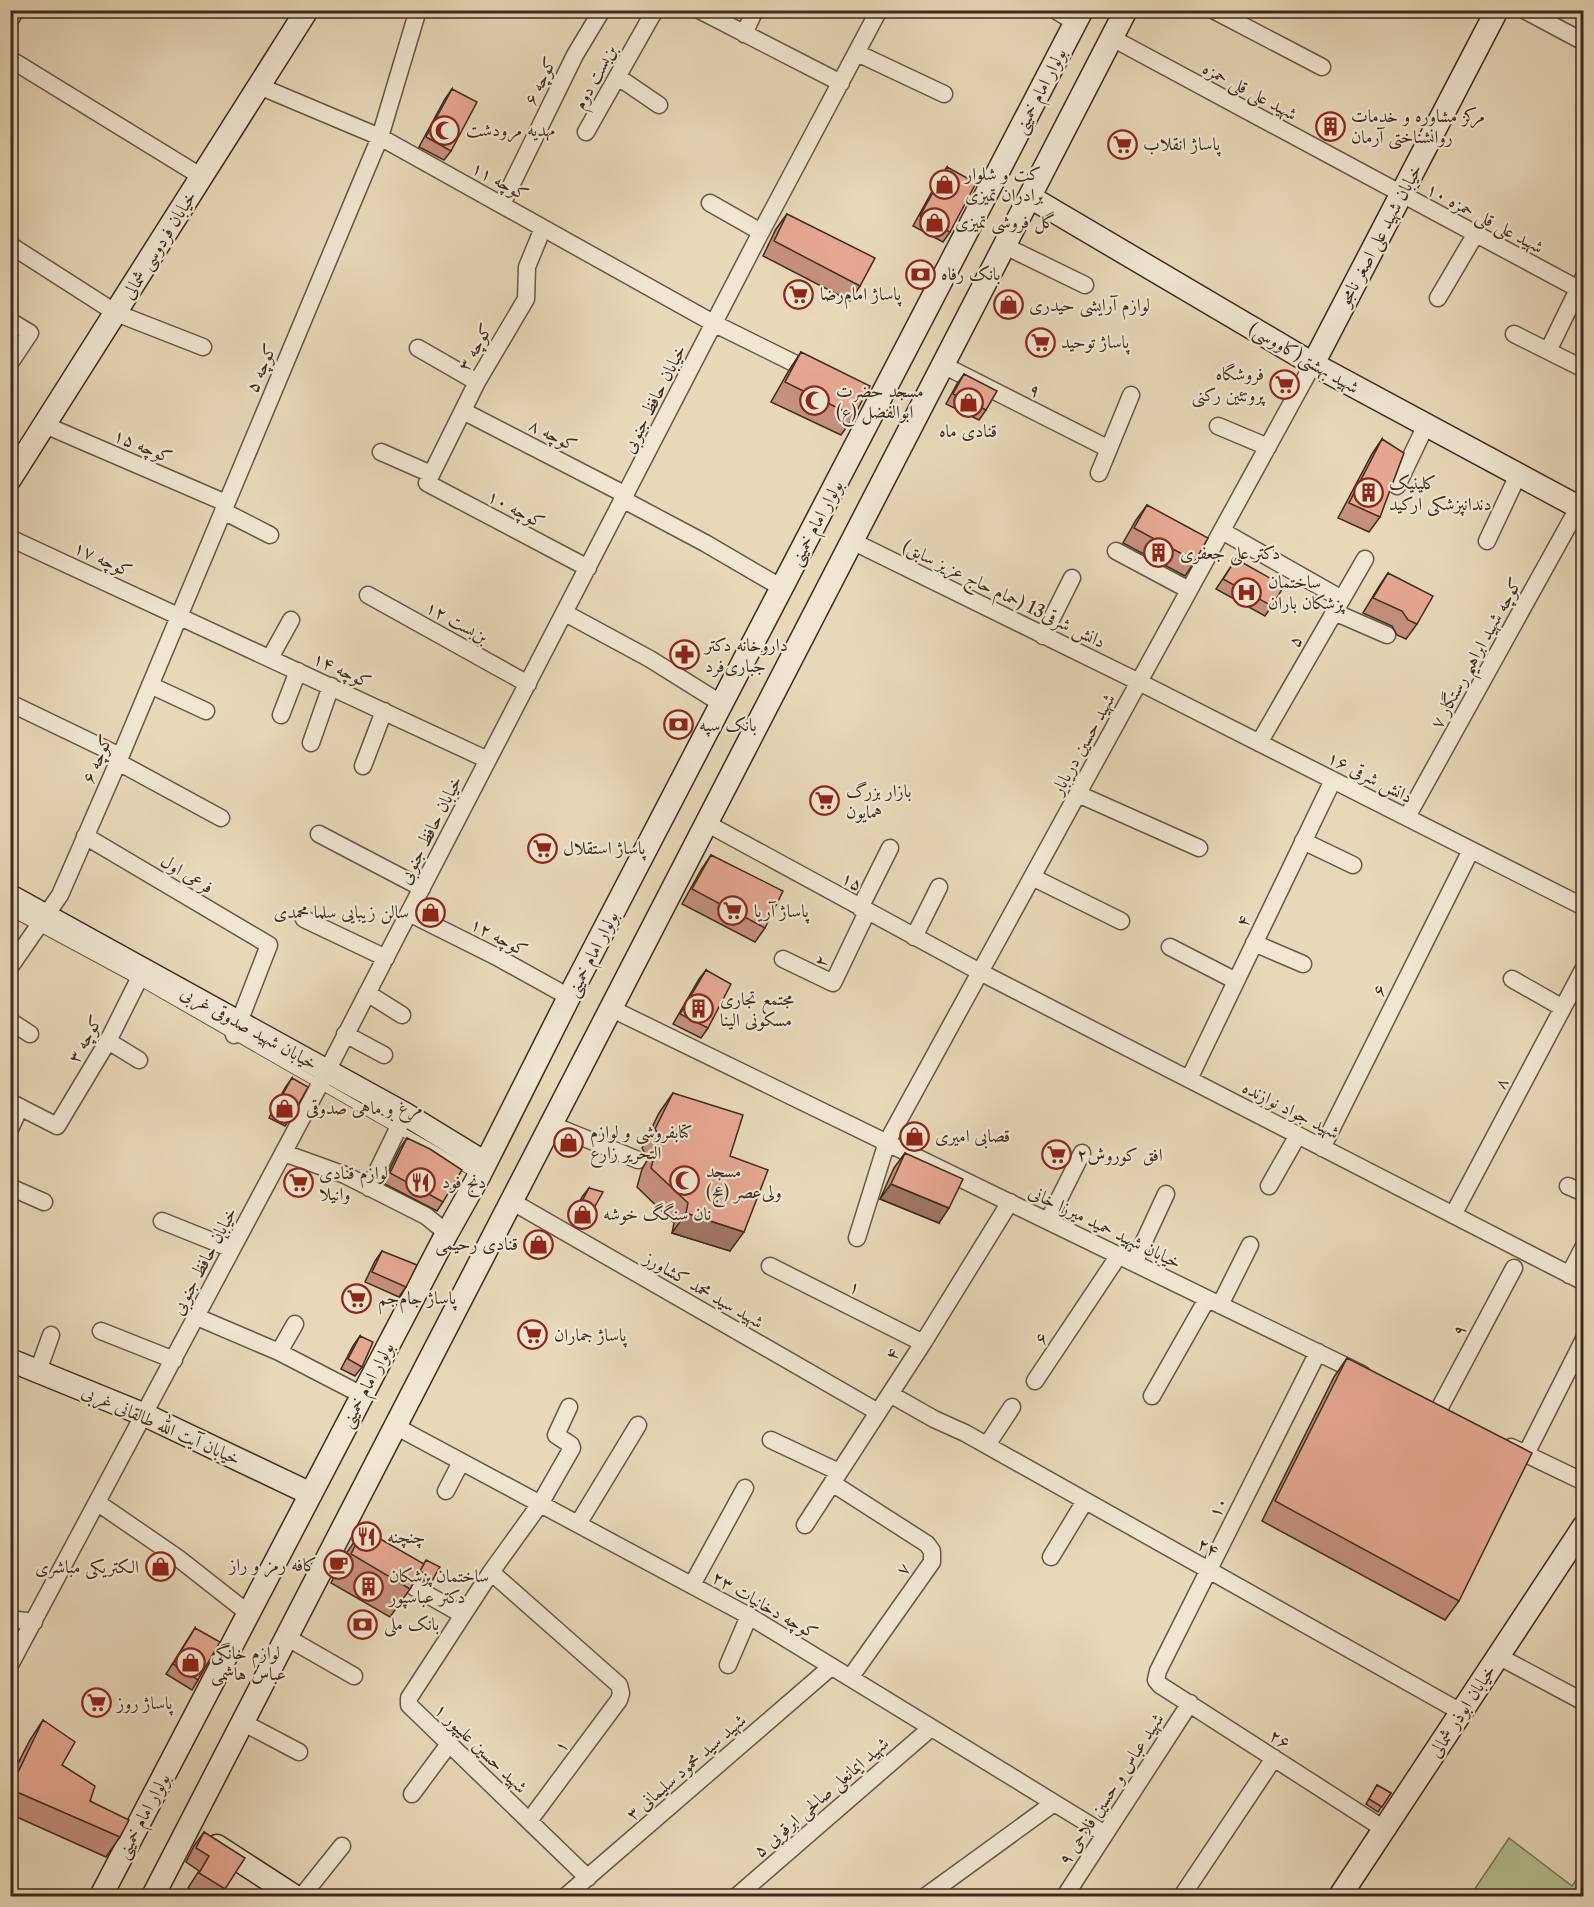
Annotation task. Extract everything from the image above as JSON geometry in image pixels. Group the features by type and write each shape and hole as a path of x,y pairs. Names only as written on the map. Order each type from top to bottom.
{"main road":[{"name":"خیابان فردوسی شمالی","path":"10,479 18,453 45,425 307,10"},
{"path":"153,1896 286,1637 341,1545 395,1426 1126,10"},
{"name":"خیابان شهید علی اصغر نامجو","path":"1313,364 1497,10"},
{"name":"بولوار امام خمینی","path":"101,1896 482,1169 782,588 872,402 1079,17"},
{"name":"شهید بهشتی(کاووسی)","path":"1030,197 1313,364 1518,475 1582,506"},
{"name":"خیابان شهید صدوقی غربی","path":"10,896 43,920 402,1121 482,1169"},
{"name":"خیابان آیت الله طالقانی غربی","path":"10,1360 145,1415 311,1494"},
{"name":"خیابان ابوذر شمالی","path":"1340,1896 1584,1526"},
{"path":"189,1827 294,1896"}],"street":[{"path":"10,20 16,10"},
{"path":"380,137 418,10"},
{"name":"کوچه ۶","path":"502,204 575,55 602,10"},
{"name":"بن‌بست دوم","path":"586,132 655,10"},
{"path":"699,10 841,83"},
{"path":"744,34 755,10"},
{"name":"خیابان حافظ جنوبی","path":"10,1665 284,1153 716,324 761,232 879,10"},
{"path":"1055,10 1079,17"},
{"path":"1213,10 1322,67"},
{"path":"1524,10 1584,42"},
{"name":"شهید علی قلی حمزه","path":"1112,38 1401,195"},
{"path":"856,53 944,94"},
{"path":"10,58 202,177"},
{"path":"618,77 659,105"},
{"name":"کوچه ۱۱","path":"259,86 380,137 716,324"},
{"name":"کوچه ۵","path":"179,615 380,137"},
{"name":"شهید علی قلی حمزه ۱۰","path":"1401,195 1475,235 1582,286"},
{"path":"710,203 761,232"},
{"name":"کوچه ۳","path":"429,478 477,382 526,299 527,267 543,228"},
{"path":"1438,298 1475,235"},
{"path":"10,245 116,313 203,347"},
{"path":"1005,246 1085,285"},
{"path":"1548,351 1582,286"},
{"path":"10,321 30,333 10,363"},
{"path":"716,324 827,379"},
{"path":"1514,334 1584,369"},
{"path":"418,348 477,382"},
{"name":"شهید حسین دریابار","path":"887,1142 1313,364"},
{"name":"۹","path":"943,365 1109,449"},
{"path":"1099,473 1131,394"},
{"name":"کوچه ۸","path":"463,411 625,498"},
{"name":"کوچه ۱۵","path":"45,425 224,507 270,535"},
{"path":"1397,486 1426,425"},
{"path":"1218,426 1268,447"},
{"path":"381,452 429,478"},
{"path":"1487,541 1518,475"},
{"name":"کوچه ۱۰","path":"429,478 588,568"},
{"path":"625,498 782,588"},
{"name":"کوچه شهید ابراهیم رستگار ۷","path":"1407,817 1582,506"},
{"path":"1222,531 1386,635"},
{"name":"کوچه ۱۷","path":"10,538 179,615"},
{"name":"دانش شرقی13 (حمام حاج عزیز سابق)","path":"852,541 1139,682"},
{"path":"1116,551 1189,590"},
{"name":"۵","path":"1259,743 1365,559"},
{"path":"1043,636 1072,578"},
{"name":"بن‌بست ۱۲","path":"368,595 528,684"},
{"path":"565,613 650,659 722,704"},
{"name":"کوچه ۶","path":"43,920 60,896 179,615"},
{"name":"کوچه ۱۴","path":"179,615 488,760"},
{"path":"270,658 291,620"},
{"path":"281,715 298,671"},
{"name":"دانش شرقی ۱۶","path":"1139,682 1583,904"},
{"path":"150,685 206,711"},
{"path":"310,743 331,686"},
{"path":"10,703 119,759 221,818"},
{"path":"363,766 384,711"},
{"name":"۴","path":"1189,1079 1333,780"},
{"path":"1078,794 1199,848"},
{"name":"۱۵","path":"706,823 980,972"},
{"path":"319,834 422,888"},
{"name":"فرعی اول","path":"85,836 269,945 237,1029"},
{"path":"1303,841 1353,865"},
{"path":"864,910 890,848"},
{"name":"۶","path":"1322,1148 1471,850"},
{"path":"1032,877 1121,921"},
{"path":"914,937 939,886"},
{"name":"۲","path":"783,959 833,983 864,910"},
{"name":"کوچه ۱۲","path":"409,912 569,997"},
{"path":"304,919 386,958"},
{"path":"10,967 43,920"},
{"path":"1254,943 1303,964"},
{"path":"1170,947 1236,981"},
{"name":"۸","path":"1453,1215 1584,968"},
{"name":"شهید جواد نوازنده","path":"980,972 1576,1278"},
{"name":"کوچه ۳","path":"15,1104 57,1126 108,1041 141,975"},
{"path":"1512,979 1563,1008"},
{"path":"367,993 402,1015"},
{"name":"خیابان شهید حمید میرزا خانی","path":"610,1008 1378,1382"},
{"path":"10,1021 30,1034"},
{"path":"345,1034 384,1054"},
{"path":"108,1041 139,1060"},
{"path":"10,1129 15,1104"},
{"path":"369,1188 402,1121"},
{"path":"550,1124 638,1160"},
{"path":"1269,1186 1298,1135"},
{"path":"856,1238 887,1142"},
{"path":"284,1153 345,1175 426,1216 447,1233"},
{"path":"1048,1221 1082,1153"},
{"path":"1568,1186 1584,1193"},
{"path":"10,1187 44,1202"},
{"path":"1134,1263 1166,1194"},
{"name":"شهید سید محمد کشاورز","path":"511,1201 878,1412"},
{"name":"۴","path":"805,1525 923,1343 1010,1202"},
{"path":"162,1221 232,1249"},
{"path":"1152,1396 1250,1245"},
{"path":"1576,1278 1584,1246"},
{"name":"۶","path":"1035,1381 1119,1255"},
{"name":"۱","path":"770,1266 923,1343"},
{"name":"۹","path":"1457,1420 1433,1408 1515,1268"},
{"path":"197,1317 279,1352 362,1395"},
{"path":"279,1352 295,1324"},
{"path":"101,1331 174,1360"},
{"path":"38,1371 51,1335"},
{"path":"1526,1454 1584,1339"},
{"name":"۱۰","path":"1156,1680 1158,1671 1208,1569 1318,1352"},
{"name":"۲۴","path":"890,1394 987,1445 1461,1712"},
{"path":"491,1572 540,1504 572,1448 556,1435 569,1407"},
{"path":"987,1445 1012,1407"},
{"path":"578,1524 638,1425"},
{"name":"کوچه دخانیات ۲۳","path":"395,1426 749,1616 1105,1834"},
{"path":"771,1440 836,1477"},
{"path":"1497,1440 1584,1482"},
{"path":"446,1491 461,1462"},
{"name":"۷","path":"836,1477 927,1544 932,1551 932,1562 850,1678"},
{"path":"692,1585 745,1488"},
{"path":"1051,1557 1085,1501"},
{"path":"98,1503 178,1558 248,1613"},
{"path":"375,1564 463,1615"},
{"name":"۱","path":"491,1572 619,1685 621,1693 619,1700 529,1821"},
{"name":"شهید حسین علیپور ۱","path":"491,1572 409,1698 408,1705 588,1878"},
{"path":"728,1665 749,1616"},
{"path":"10,1619 34,1622"},
{"path":"286,1637 354,1676"},
{"path":"1498,1656 1584,1702"},
{"name":"شهید سید محمود سلیمانی ۳","path":"566,1896 831,1667"},
{"name":"۲۶","path":"1156,1680 1160,1685 1384,1829"},
{"name":"شهید عباس و حسین فلاحی ۹","path":"1065,1896 1190,1703"},
{"path":"242,1722 299,1752"},
{"name":"شهید ایمانعلی صالحی ابرقویی ۵","path":"737,1896 931,1728"},
{"path":"412,1794 449,1744"},
{"path":"1182,1896 1274,1758"},
{"path":"926,1896 1054,1803"},
{"path":"302,1896 342,1845"}],"lane":[{"path":"10,911 43,920"}],"green space":[{"path":"1509,1838 1572,1886 1583,1870 1583,1896 1470,1896"}],"building":[{"name":"مهدیه مرودشت","path":"452,89 477,102 451,151 426,137"},
{"path":"947,167 976,183 950,232 920,216"},
{"path":"787,214 875,258 860,286 774,241"},
{"path":"801,352 870,386 854,416 785,382"},
{"path":"964,374 997,391 986,410 953,394"},
{"name":"کلینیک دندانپزشکی ارکید","path":"1382,439 1404,453 1380,517 1349,503"},
{"path":"1147,505 1208,538 1195,561 1134,528"},
{"path":"1236,559 1284,586 1272,606 1223,579"},
{"path":"1388,573 1433,596 1417,624 1408,620 1402,611 1373,598"},
{"path":"711,855 783,891 765,928 692,889"},
{"name":"مجتمع تجاری مسکونی الینا","path":"706,970 731,984 708,1028 680,1014"},
{"path":"292,1078 308,1087 292,1116 275,1108"},
{"name":"مسجد ولی‌عصر (عج)","path":"673,1093 743,1115 730,1156 768,1170 744,1232 686,1213 688,1203 651,1168 656,1150 662,1140 655,1129"},
{"path":"407,1138 430,1149 462,1170 443,1202 390,1173"},
{"path":"905,1153 963,1179 949,1208 891,1184"},
{"path":"589,1188 603,1192 590,1215 578,1209"},
{"path":"382,1251 417,1265 406,1287 372,1272"},
{"path":"360,1336 373,1342 362,1367 348,1359"},
{"path":"1347,1358 1532,1453 1459,1601 1275,1501"},
{"path":"363,1529 424,1564 410,1589 351,1554"},
{"path":"426,1560 440,1567 433,1579 420,1571"},
{"name":"لوازم خانگی عباس هاشمی","path":"195,1628 220,1642 198,1680 173,1664"},
{"path":"43,1720 75,1742 62,1765 95,1786 90,1801 129,1820 120,1837 10,1789"},
{"path":"1377,1785 1391,1793 1382,1807 1369,1799"},
{"path":"204,1832 245,1858 225,1889 199,1873 209,1856 196,1848"}],"place":[{"name":"مرکز مشاوره و خدمات روانشناختی آرمان","path":"1330,126"},
{"name":"مهدیه مرودشت","path":"445,130"},
{"name":"پاساژ انقلاب","path":"1122,144"},
{"name":"کت و شلوار برادران تمیزی","path":"944,184"},
{"name":"گل فروشی تمیزی","path":"934,222"},
{"name":"بانک رفاه","path":"920,274"},
{"name":"پاساژ امام‌رضا","path":"799,294"},
{"name":"لوازم آرایشی حیدری","path":"1008,305"},
{"name":"پاساژ توحید","path":"1040,342"},
{"name":"فروشگاه پروتئین رکنی","path":"1285,384"},
{"name":"مسجد حضرت ابوالفضل (ع)","path":"815,401"},
{"name":"قنادی ماه","path":"968,402"},
{"name":"کلینیک دندانپزشکی ارکید","path":"1368,493"},
{"name":"دکتر علی جعفری","path":"1159,553"},
{"name":"ساختمان پزشکان باران","path":"1247,592"},
{"name":"داروخانه دکتر جباری‌فرد","path":"684,655"},
{"name":"بانک سپه","path":"678,725"},
{"name":"بازار بزرگ همایون","path":"825,801"},
{"name":"پاساژ استقلال","path":"542,848"},
{"name":"پاساژ آریا","path":"733,911"},
{"name":"سالن زیبایی سلما محمدی","path":"430,912"},
{"name":"مجتمع تجاری مسکونی الینا","path":"699,1009"},
{"name":"مرغ و ماهی صدوقی","path":"285,1108"},
{"name":"قصابی امیری","path":"914,1136"},
{"name":"کتابفروشی و لوازم التحریر زارع","path":"569,1142"},
{"name":"افق کوروش۲","path":"1056,1155"},
{"name":"مسجد ولی‌عصر (عج)","path":"685,1181"},
{"name":"دنج فود","path":"421,1182"},
{"name":"لوازم قنادی وانیلا","path":"298,1183"},
{"name":"نان سنگگ خوشه","path":"582,1214"},
{"name":"قنادی رحیمی","path":"539,1244"},
{"name":"پاساژ جام‌جم","path":"357,1298"},
{"name":"پاساژ جماران","path":"533,1335"},
{"name":"چنچنه","path":"366,1537"},
{"name":"کافه رمز و راز","path":"338,1565"},
{"name":"الکتریکی مباشری","path":"160,1567"},
{"name":"ساختمان پزشکان دکتر عباسپور","path":"368,1586"},
{"name":"بانک ملی","path":"363,1624"},
{"name":"لوازم خانگی عباس هاشمی","path":"190,1663"},
{"name":"پاساژ روز","path":"96,1703"}]}
